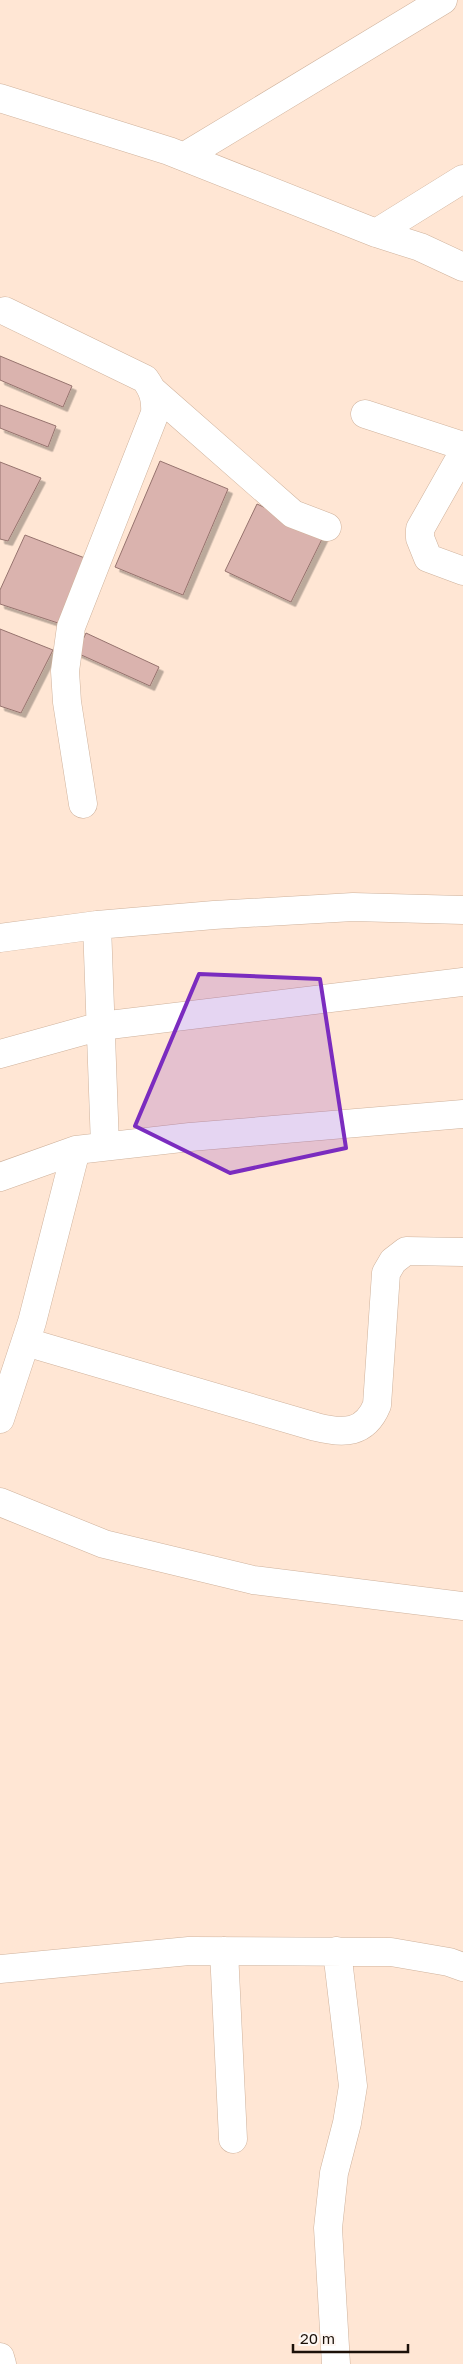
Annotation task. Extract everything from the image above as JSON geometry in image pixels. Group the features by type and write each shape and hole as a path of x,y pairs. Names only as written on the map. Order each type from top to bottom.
{"street":[{"path":"184,156 443,0"},
{"path":"0,98 184,156 376,232 420,246 463,267"},
{"path":"376,232 463,178"},
{"path":"2,314 145,379 153,391 293,514 327,527"},
{"path":"84,804 67,702 65,671 71,627 155,413 153,391"},
{"path":"366,414 463,446"},
{"path":"463,453 420,529 420,538 428,558 463,571"},
{"path":"0,938 97,925 214,915 353,907 463,910"},
{"path":"97,925 105,1146"},
{"path":"0,1054 100,1026 463,982"},
{"path":"0,1177 76,1150 105,1146 463,1114"},
{"path":"0,1419 26,1342 76,1150"},
{"path":"26,1342 316,1427 336,1432 353,1430 371,1419 377,1405 386,1273 392,1261 406,1251 463,1252"},
{"path":"0,1502 104,1544 253,1580 463,1606"},
{"path":"0,1969 189,1951 391,1952 449,1962 463,1967"},
{"path":"224,1951 233,2139"},
{"path":"336,2364 328,2228 334,2173 347,2123 353,2086 337,1951"},
{"path":"0,2357 2,2364"}],"highlighted area":[{"path":"199,974 320,979 346,1148 230,1173 135,1126"}],"building":[{"path":"0,356 72,386 63,407 0,380"},
{"path":"0,405 56,426 48,447 0,428"},
{"path":"160,461 228,489 183,595 115,567"},
{"path":"0,462 41,478 8,541 0,539"},
{"path":"257,504 324,535 291,602 225,571"},
{"path":"25,535 90,560 58,623 0,604 0,590"},
{"path":"0,629 53,650 21,713 0,706"},
{"path":"86,633 159,667 150,686 77,653"}]}
